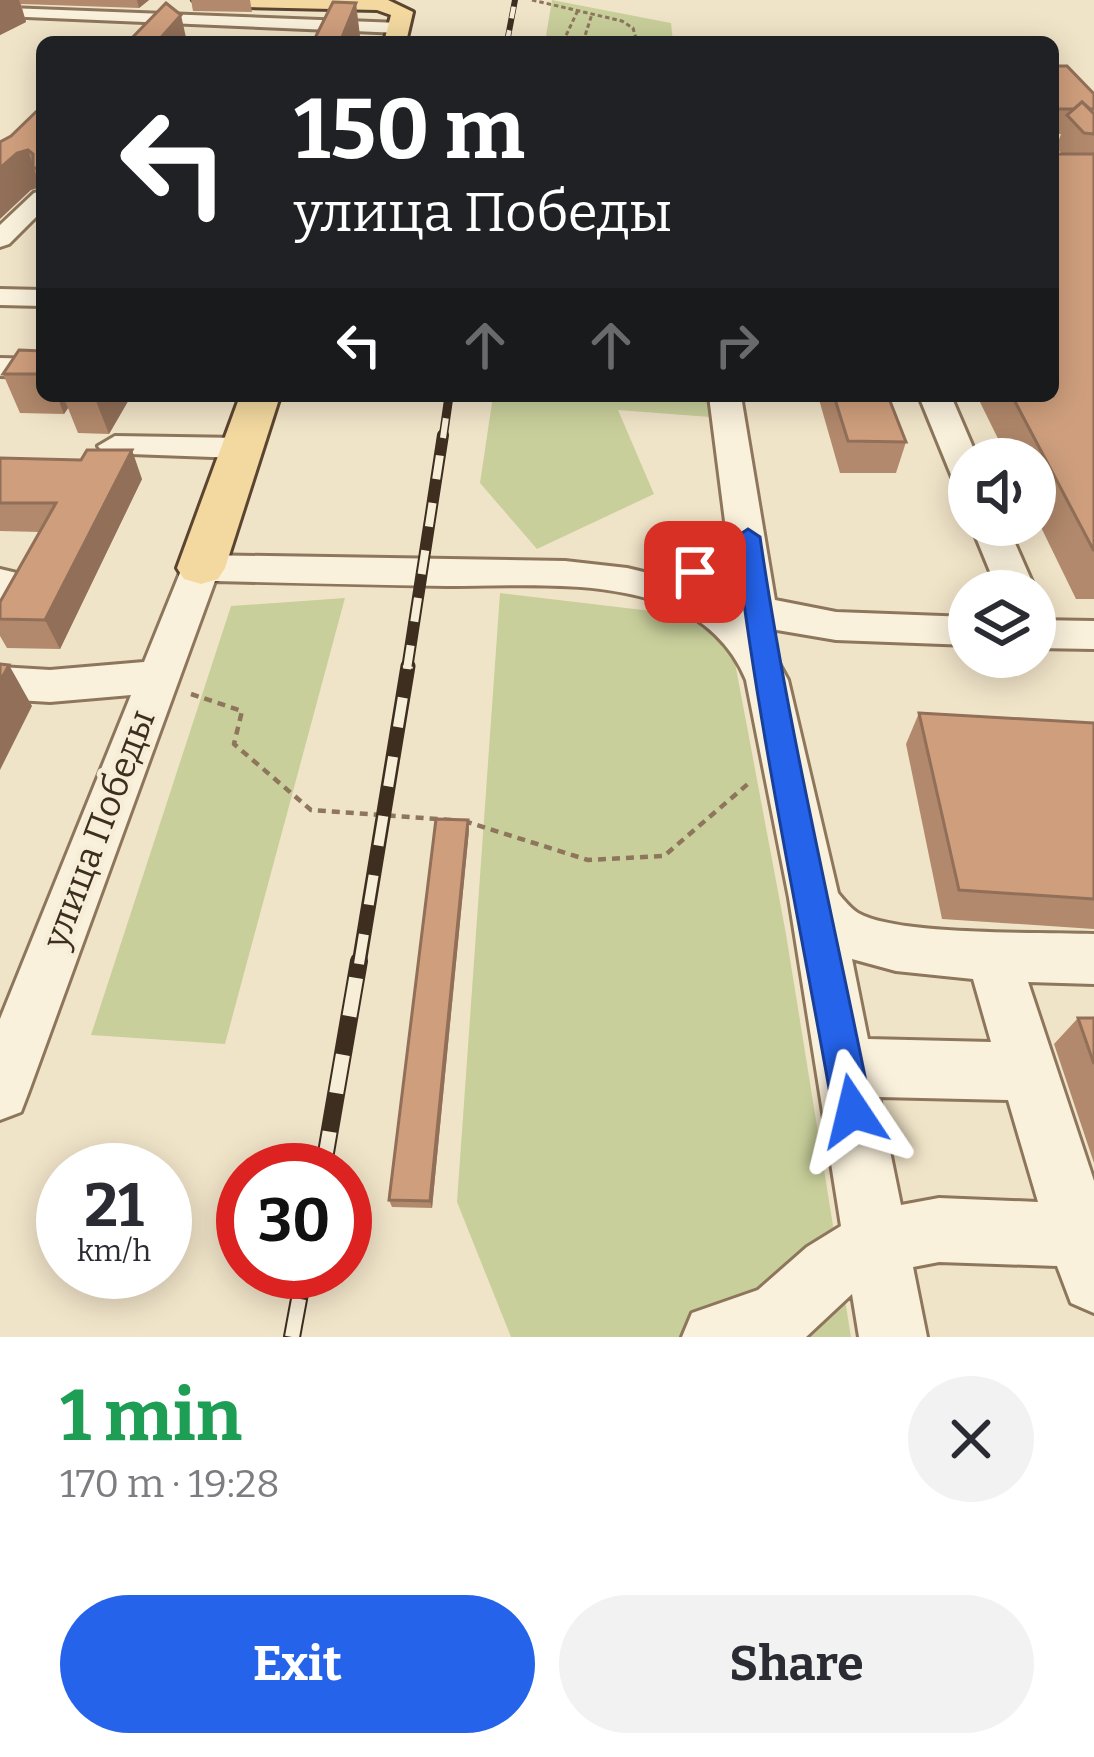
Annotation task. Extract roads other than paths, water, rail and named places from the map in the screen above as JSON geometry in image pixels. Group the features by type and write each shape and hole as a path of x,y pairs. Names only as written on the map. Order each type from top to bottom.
{"main road":[{"path":"203,0 379,4 399,27"},
{"name":"улица Победы","path":"201,568 258,402"}],"street":[{"path":"136,36 169,0"},
{"path":"9,13 399,27"},
{"path":"0,239 36,204"},
{"path":"0,297 36,298"},
{"path":"0,367 36,368"},
{"path":"726,402 767,680 814,898 893,1337"},
{"path":"938,402 953,438"},
{"path":"116,446 240,448"},
{"path":"635,585 695,572 723,558 748,537"},
{"path":"201,568 553,575 713,590 804,622 948,630"},
{"name":"улица Победы","path":"0,1091 201,568"},
{"path":"0,582 7,583 0,595"},
{"path":"635,585 691,599 719,616 754,651 767,680"},
{"path":"1056,634 1094,635"},
{"path":"0,683 50,686 156,677"},
{"path":"814,898 820,911 845,933 885,943 1094,959"},
{"path":"841,1046 845,970 866,950 885,943"},
{"path":"716,1337 778,1317 830,1270 876,1241 939,1230 1086,1258 992,954"},
{"path":"841,1046 1028,1072"}],"railway":[{"path":"508,36 515,0"},
{"path":"443,438 448,402"},
{"path":"407,669 443,435"},
{"path":"359,964 408,666"},
{"path":"328,1143 359,961"},
{"path":"292,1337 299,1299"}]}
